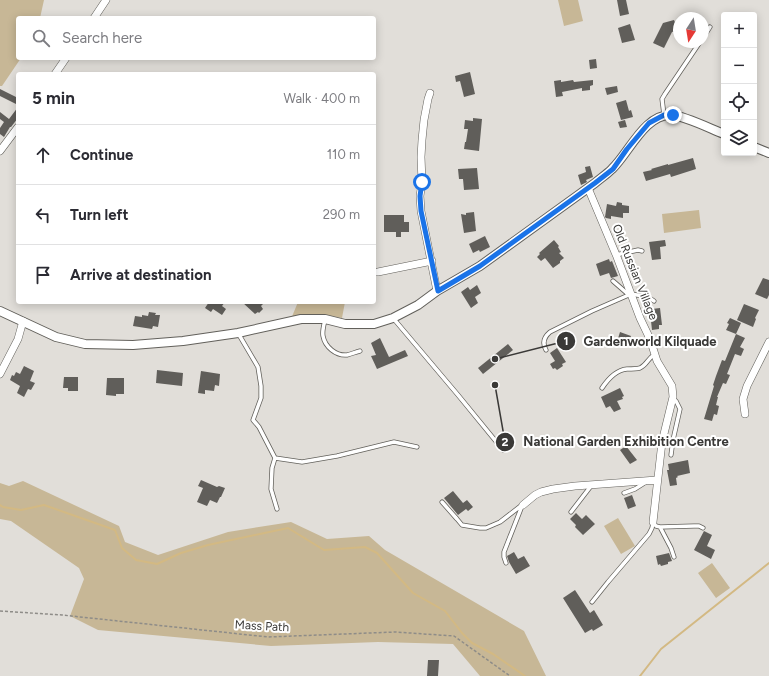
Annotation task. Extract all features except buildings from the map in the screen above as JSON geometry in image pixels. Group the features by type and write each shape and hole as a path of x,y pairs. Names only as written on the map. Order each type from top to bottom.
{"street":[{"path":"95,16 106,0"},
{"path":"56,72 65,60"},
{"path":"430,93 424,120 421,157 422,182 420,196 421,211 432,261 435,283 438,291"},
{"path":"0,312 56,337 85,344 133,345 183,341 238,333 301,319 325,319 345,324 374,324 393,318 418,305 438,291 480,266 588,188 613,169 627,149 649,123 664,115 673,115 688,119 721,133"},
{"path":"0,151 16,130"},
{"path":"757,148 769,153"},
{"name":"Old Russian Village","path":"588,188 616,255 630,295 650,339 654,355 672,386 673,399 662,442 653,522"},
{"path":"378,272 432,261"},
{"path":"0,374 18,339 23,321"},
{"path":"744,414 743,400 747,386 769,342"},
{"path":"523,505 541,492 575,486 657,480"}],"lane":[{"path":"664,115 662,99 696,48"},
{"path":"616,255 638,250 642,251"},
{"path":"613,281 630,295"},
{"path":"546,350 544,344 546,335 592,311 630,295 648,297 654,301"},
{"path":"393,318 503,450"},
{"path":"325,319 323,336 333,351 339,354 348,355 360,351"},
{"path":"238,333 258,367 261,398 253,420 275,458 272,468 271,489 277,509"},
{"path":"602,388 611,376 624,369 639,368 648,362 651,356 654,355"},
{"path":"671,455 680,409 676,401 673,399"},
{"path":"275,458 302,462 337,456 394,442 417,446"},
{"path":"624,493 635,489 646,481"},
{"path":"571,512 593,485"},
{"path":"442,502 462,525 480,528 486,528 500,522 523,505"},
{"path":"506,563 504,552 523,505"},
{"path":"653,522 656,526 660,527 699,526 703,528"},
{"path":"592,602 648,534 652,528 653,522"},
{"path":"660,527 674,557"}],"path":[{"name":"Mass Path","path":"0,611 62,615 268,637 395,632 454,636 510,676"}],"shaded area":[{"path":"0,0 44,0 40,16 16,16 16,60 20,60 2,86 0,86"},
{"path":"558,0 578,0 583,21 564,26"},
{"path":"699,210 701,228 664,233 662,214"},
{"path":"297,304 345,304 342,318 326,315 291,319"},
{"path":"23,481 119,526 125,542 158,555 228,532 291,522 327,539 369,536 385,550 524,631 546,676 480,676 453,644 378,642 271,646 98,630 70,616 84,579 79,568 11,521 0,519 0,483 9,486"},
{"path":"618,518 635,546 621,554 604,526"},
{"path":"712,563 730,588 716,598 698,573"}],"waterway":[{"path":"0,505 3,507 21,510 44,505 115,530 122,548 136,560 157,564 181,553 208,545 288,528 324,550 365,547 377,553 413,593 445,611 472,643 493,654 525,676"},
{"path":"640,676 661,649 769,563"}],"place":[{"name":"Gardenworld Kilquade","path":"495,359"},
{"name":"National Garden Exhibition Centre","path":"495,385"}],"route":[{"path":"422,182 420,196 421,211 432,261 435,283 438,291 480,266 613,169 627,149 649,123 664,115 673,115"}]}
